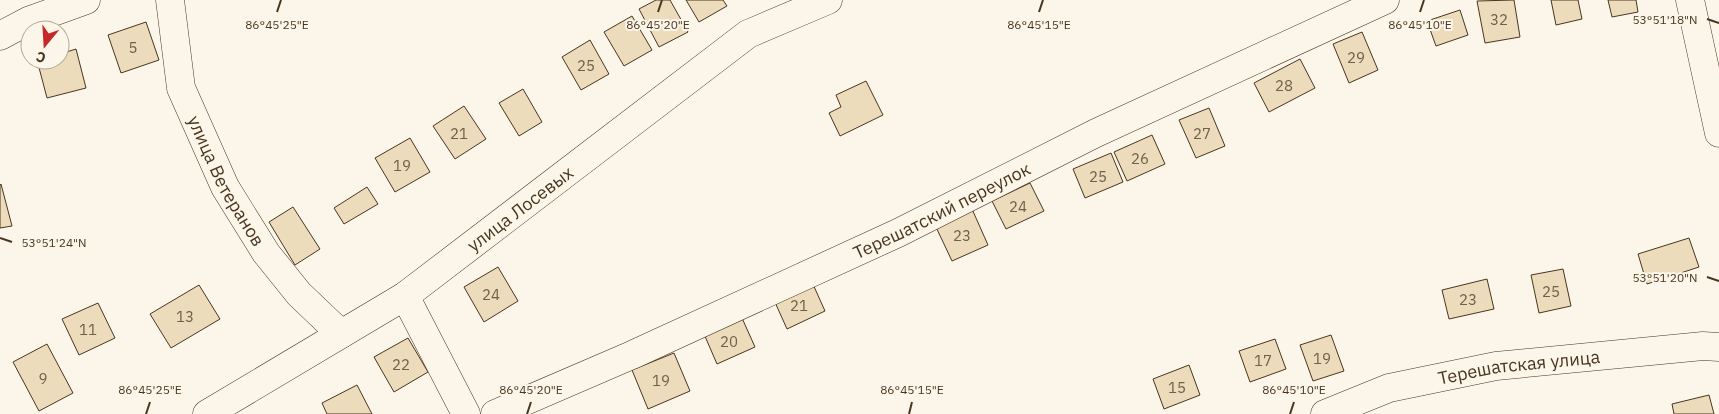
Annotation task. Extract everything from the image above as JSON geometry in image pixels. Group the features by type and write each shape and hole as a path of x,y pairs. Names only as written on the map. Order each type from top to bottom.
{"street":[{"path":"0,36 28,21 86,0"},
{"name":"улица Ветеранов","path":"170,0 181,88 224,186 272,260 299,294 341,334"},
{"name":"улица Лосевых","path":"207,414 405,296 748,34 828,0"},
{"name":"Терешатский переулок","path":"495,414 632,355 898,233 1096,132 1385,0"},
{"path":"1690,0 1719,133"},
{"path":"405,296 466,414"},
{"name":"Терешатская улица","path":"1325,414 1390,388 1496,366 1702,346 1719,347"}],"building":[{"path":"656,0 670,0 688,32 659,47 639,9"},
{"path":"686,0 723,0 727,6 699,22"},
{"path":"1514,0 1520,37 1485,43 1477,1"},
{"path":"1551,0 1578,0 1582,19 1556,25"},
{"path":"1608,0 1636,0 1638,12 1612,17"},
{"path":"1460,10 1468,35 1436,46 1427,21"},
{"path":"632,16 652,50 624,66 604,32"},
{"path":"146,22 159,60 121,73 108,35"},
{"path":"1362,32 1378,70 1349,83 1333,44"},
{"path":"590,40 609,74 581,90 562,57"},
{"path":"76,49 86,88 47,98 40,70 70,70 70,51"},
{"path":"1300,59 1315,88 1269,112 1254,83"},
{"path":"866,81 883,115 840,136 829,113 841,107 836,95"},
{"path":"523,89 542,122 519,136 499,103"},
{"path":"464,106 486,139 455,159 433,126"},
{"path":"1209,108 1225,146 1196,158 1179,120"},
{"path":"1152,135 1165,164 1127,181 1114,152"},
{"path":"410,138 430,172 395,192 375,158"},
{"path":"1111,153 1123,182 1085,198 1073,169"},
{"path":"1030,183 1044,211 1006,229 992,201"},
{"path":"0,185 12,226 0,228"},
{"path":"367,187 378,204 344,224 334,208"},
{"path":"293,207 320,249 295,265 269,222"},
{"path":"972,209 988,245 952,261 935,225"},
{"path":"1689,238 1699,267 1647,284 1638,254"},
{"path":"498,267 518,301 484,322 464,287"},
{"path":"1563,269 1571,306 1539,313 1531,275"},
{"path":"1487,279 1494,309 1449,319 1442,290"},
{"path":"812,282 825,311 787,329 774,300"},
{"path":"199,285 220,319 171,348 150,314"},
{"path":"98,303 115,338 79,355 62,319"},
{"path":"742,318 755,347 717,364 704,334"},
{"path":"1331,335 1344,371 1313,381 1300,345"},
{"path":"408,338 428,372 394,392 374,357"},
{"path":"1275,339 1286,369 1250,382 1239,351"},
{"path":"47,344 73,393 39,411 13,362"},
{"path":"674,353 690,391 648,409 632,370"},
{"path":"1189,365 1200,395 1164,409 1153,379"},
{"path":"357,385 372,414 327,414 322,403"},
{"path":"1709,395 1714,414 1674,414 1672,404"}]}
